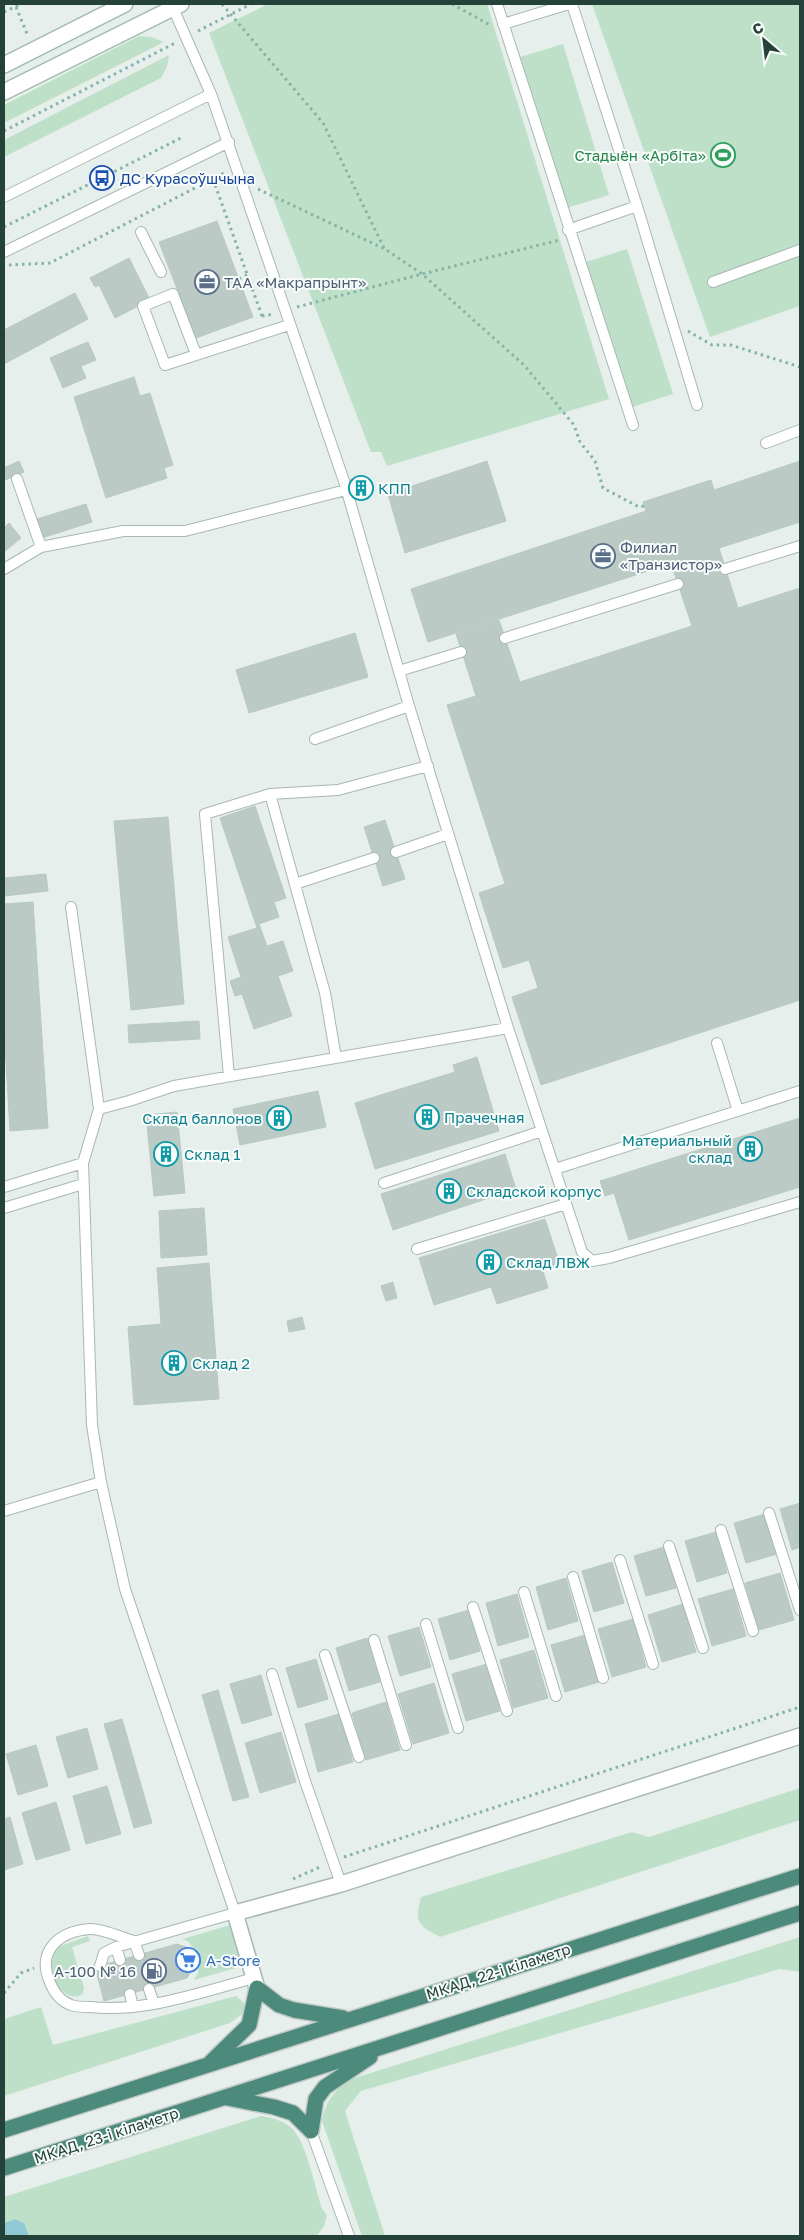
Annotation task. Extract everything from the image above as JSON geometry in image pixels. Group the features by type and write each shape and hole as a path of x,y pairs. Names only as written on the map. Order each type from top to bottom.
{"highway":[{"name":"МКАД, 22-і кіламетр","path":"202,2067 800,1876"},
{"path":"216,2100 800,1913"},
{"path":"256,1983 280,2005 294,2010 350,2019"},
{"path":"4,2130 202,2067 241,2035 249,2025 256,1983"},
{"path":"311,2131 316,2099 325,2087 383,2048"},
{"path":"216,2100 274,2107 293,2114 311,2131"},
{"name":"МКАД, 23-і кіламетр","path":"4,2168 216,2100"}],"street":[{"path":"4,65 125,4"},
{"path":"4,92 177,6"},
{"path":"256,1983 235,1913 341,1884 800,1736"}],"lane":[{"path":"496,4 632,425"},
{"path":"503,24 570,4 637,206 697,405"},
{"path":"177,6 187,37 229,142 284,311 346,490 448,834 508,1028 582,1252 592,1261 609,1258 800,1202"},
{"path":"4,198 211,94"},
{"path":"4,252 229,142"},
{"path":"569,234 637,206"},
{"path":"141,232 161,272"},
{"path":"713,282 800,250"},
{"path":"196,354 173,294 142,306 165,365 289,325"},
{"path":"766,443 800,430"},
{"path":"17,479 41,547"},
{"path":"4,569 41,547 123,531 164,530 185,532 346,490"},
{"path":"725,569 800,546"},
{"path":"506,638 678,584"},
{"path":"399,671 462,652"},
{"path":"315,739 410,706"},
{"path":"229,1076 205,814 270,794 338,790 428,766"},
{"path":"270,794 325,994 336,1058"},
{"path":"396,852 448,834"},
{"path":"295,884 374,858"},
{"path":"71,907 99,1109 83,1164 83,1184 92,1424 101,1482 125,1589 235,1913 116,1947 104,1953 100,1966"},
{"path":"99,1109 174,1086 508,1028"},
{"path":"717,1043 738,1111"},
{"path":"555,1170 800,1091"},
{"path":"384,1182 542,1131"},
{"path":"4,1187 83,1164"},
{"path":"4,1208 83,1184"},
{"path":"416,1249 566,1204"},
{"path":"4,1511 101,1482"},
{"path":"769,1513 800,1610"},
{"path":"721,1530 753,1631"},
{"path":"669,1546 703,1648"},
{"path":"620,1560 653,1664"},
{"path":"573,1577 604,1678"},
{"path":"524,1592 556,1696"},
{"path":"473,1607 507,1711"},
{"path":"426,1624 458,1728"},
{"path":"374,1640 406,1745"},
{"path":"325,1655 360,1757"},
{"path":"272,1674 305,1781 341,1884"},
{"path":"134,1941 92,1929 67,1935 54,1942 47,1952 44,1964 52,1988 60,1998 72,2006 112,2005 134,2007 256,1983"},
{"path":"134,1941 139,1955"},
{"path":"116,1947 120,1960"},
{"path":"150,1989 154,2004"},
{"path":"130,1994 134,2007"},
{"path":"311,2131 348,2236"}],"path":[{"path":"4,12 21,4"},
{"path":"222,4 322,123 385,249"},
{"path":"4,130 251,4"},
{"path":"452,4 507,35"},
{"path":"16,6 28,38"},
{"path":"4,227 183,137"},
{"path":"4,264 50,263 236,168"},
{"path":"213,179 266,331"},
{"path":"240,180 385,249 422,274 530,372 574,425 580,442 595,461 604,488 639,507 644,506"},
{"path":"262,316 569,234"},
{"path":"239,278 247,275"},
{"path":"672,324 697,335 712,345 731,345 800,368"},
{"path":"290,1880 333,1861 800,1706"},
{"path":"4,1993 21,1973 44,1964"}],"green space":[{"path":"268,4 487,4 609,399 387,466 381,452 371,452 209,33"},
{"name":"Стадыён «Арбіта»","path":"592,4 800,4 800,306 710,337"},
{"path":"139,36 151,37 164,42 4,123 4,105"},
{"path":"563,44 609,195 567,208 520,57"},
{"path":"169,55 167,67 161,78 4,157 4,140"},
{"path":"627,249 673,394 632,407 586,262"},
{"path":"800,1788 800,1820 440,1937 422,1926 418,1918 421,1897 632,1832 649,1837"},
{"path":"230,1925 243,1966 194,1980 198,1973 199,1956 189,1942 183,1939"},
{"path":"88,1936 90,1941 72,1947 84,1988 83,1994 70,1996 55,1981 52,1974 51,1959 58,1947"},
{"path":"800,1937 800,1972 780,1969 361,2091 345,2111 385,2236 362,2236 322,2121 328,2102 336,2091 346,2083 352,2079"},
{"path":"236,1996 246,2005 241,2015 230,2023 4,2096 4,2019 41,2007 53,2045"},
{"path":"261,2116 284,2123 292,2128 299,2139 307,2158 322,2209 327,2215 324,2226 317,2236 29,2236 24,2223 15,2219 4,2223 4,2197"}],"water":[{"path":"15,2219 24,2223 29,2236 4,2236 4,2223"}],"building":[{"name":"ТАА «Макрапрынт»","path":"217,221 253,317 196,338 159,242"},
{"path":"129,258 150,300 115,318 99,285 95,287 90,278"},
{"path":"75,293 88,319 4,364 4,330"},
{"path":"88,342 96,360 81,366 73,348"},
{"path":"73,348 86,378 63,388 50,358"},
{"path":"134,377 140,396 150,393 173,465 164,468 167,478 106,498 74,397"},
{"path":"19,461 24,472 5,480 4,468"},
{"path":"487,461 506,521 405,553 388,494"},
{"name":"Филиал «Транзистор»","path":"800,461 800,522 428,642 411,589 646,511 643,502 711,480 714,490"},
{"name":"КПП","path":"367,482 370,491 356,495 353,485"},
{"path":"86,504 92,522 42,538 37,519"},
{"path":"9,523 21,538 4,552 4,528"},
{"path":"719,548 738,608 800,588 800,1000 541,1085 512,997 538,988 529,960 503,968 479,893 505,884 447,705 476,696 456,634 499,620 520,682 692,626 671,563"},
{"path":"355,633 368,677 249,713 236,670"},
{"path":"255,806 286,898 274,902 279,917 259,924 267,946 283,941 293,971 278,976 292,1016 254,1029 242,994 235,996 230,981 241,977 228,937 257,928 220,818"},
{"path":"168,817 184,1004 131,1010 114,821"},
{"path":"385,820 405,879 383,886 364,827"},
{"path":"46,874 48,891 4,896 4,878"},
{"path":"33,902 48,1128 10,1131 4,1028 4,904"},
{"path":"199,1021 200,1039 129,1043 128,1025"},
{"name":"Прачечная","path":"477,1057 499,1131 375,1169 355,1103 455,1072 453,1065"},
{"name":"Склад баллонов","path":"318,1091 326,1127 240,1145 233,1109"},
{"name":"Склад 1","path":"177,1112 185,1193 154,1196 146,1115"},
{"name":"Материальный склад","path":"800,1118 800,1187 629,1240 614,1193 605,1196 600,1181"},
{"name":"Складской корпус","path":"505,1154 516,1189 393,1230 381,1194"},
{"path":"204,1208 207,1255 161,1258 159,1211"},
{"name":"Склад ЛВЖ","path":"545,1219 560,1265 543,1271 548,1288 497,1304 491,1287 434,1305 419,1258"},
{"name":"Склад 2","path":"209,1263 219,1399 134,1405 128,1327 161,1324 157,1268"},
{"path":"393,1282 397,1298 386,1301 381,1286"},
{"path":"302,1317 305,1329 289,1332 287,1321"},
{"path":"800,1503 800,1547 792,1550 780,1509"},
{"path":"765,1514 777,1554 746,1563 734,1523"},
{"path":"716,1532 727,1573 697,1582 685,1541"},
{"path":"664,1547 676,1588 646,1596 634,1556"},
{"path":"612,1562 624,1603 594,1612 582,1571"},
{"path":"780,1573 794,1620 759,1630 745,1583"},
{"path":"566,1578 578,1621 548,1630 536,1587"},
{"path":"733,1589 746,1636 712,1646 698,1599"},
{"path":"517,1594 529,1637 498,1646 486,1603"},
{"path":"683,1604 696,1652 662,1662 648,1615"},
{"path":"469,1610 480,1651 450,1660 438,1619"},
{"path":"633,1619 646,1667 612,1677 598,1629"},
{"path":"419,1627 431,1667 400,1676 388,1636"},
{"path":"585,1635 599,1682 565,1692 551,1645"},
{"path":"367,1638 380,1682 349,1691 336,1648"},
{"path":"534,1650 548,1698 513,1708 500,1660"},
{"path":"316,1659 328,1699 298,1708 286,1668"},
{"path":"487,1664 500,1711 466,1721 452,1674"},
{"path":"261,1675 272,1715 242,1724 230,1684"},
{"path":"434,1683 449,1733 413,1744 398,1694"},
{"path":"218,1690 249,1797 233,1801 202,1695"},
{"path":"386,1702 400,1750 366,1760 352,1713"},
{"path":"339,1714 353,1762 318,1772 305,1724"},
{"path":"122,1719 152,1823 134,1828 104,1724"},
{"path":"87,1728 98,1769 68,1778 56,1737"},
{"path":"281,1732 296,1782 260,1793 245,1743"},
{"path":"36,1745 48,1786 18,1795 6,1754"},
{"path":"107,1786 121,1834 86,1844 73,1796"},
{"path":"56,1802 70,1850 36,1860 22,1813"},
{"path":"10,1817 23,1864 4,1870 4,1819"},
{"path":"177,1944 187,1978 104,2001 95,1967"},
{"path":"177,1944 186,1947 192,1953 194,1959 194,1966 187,1978"}],"place":[{"name":"Стадыён «Арбіта»","path":"723,155"},
{"name":"ДС Курасоўшчына","path":"102,178"},
{"name":"ТАА «Макрапрынт»","path":"207,282"},
{"name":"КПП","path":"361,488"},
{"name":"Филиал «Транзистор»","path":"603,556"},
{"name":"Прачечная","path":"427,1117"},
{"name":"Склад баллонов","path":"279,1118"},
{"name":"Материальный склад","path":"750,1149"},
{"name":"Склад 1","path":"166,1154"},
{"name":"Складской корпус","path":"449,1191"},
{"name":"Склад ЛВЖ","path":"489,1262"},
{"name":"Склад 2","path":"174,1363"},
{"name":"A-Store","path":"188,1960"},
{"name":"А-100 № 16","path":"154,1971"}]}
